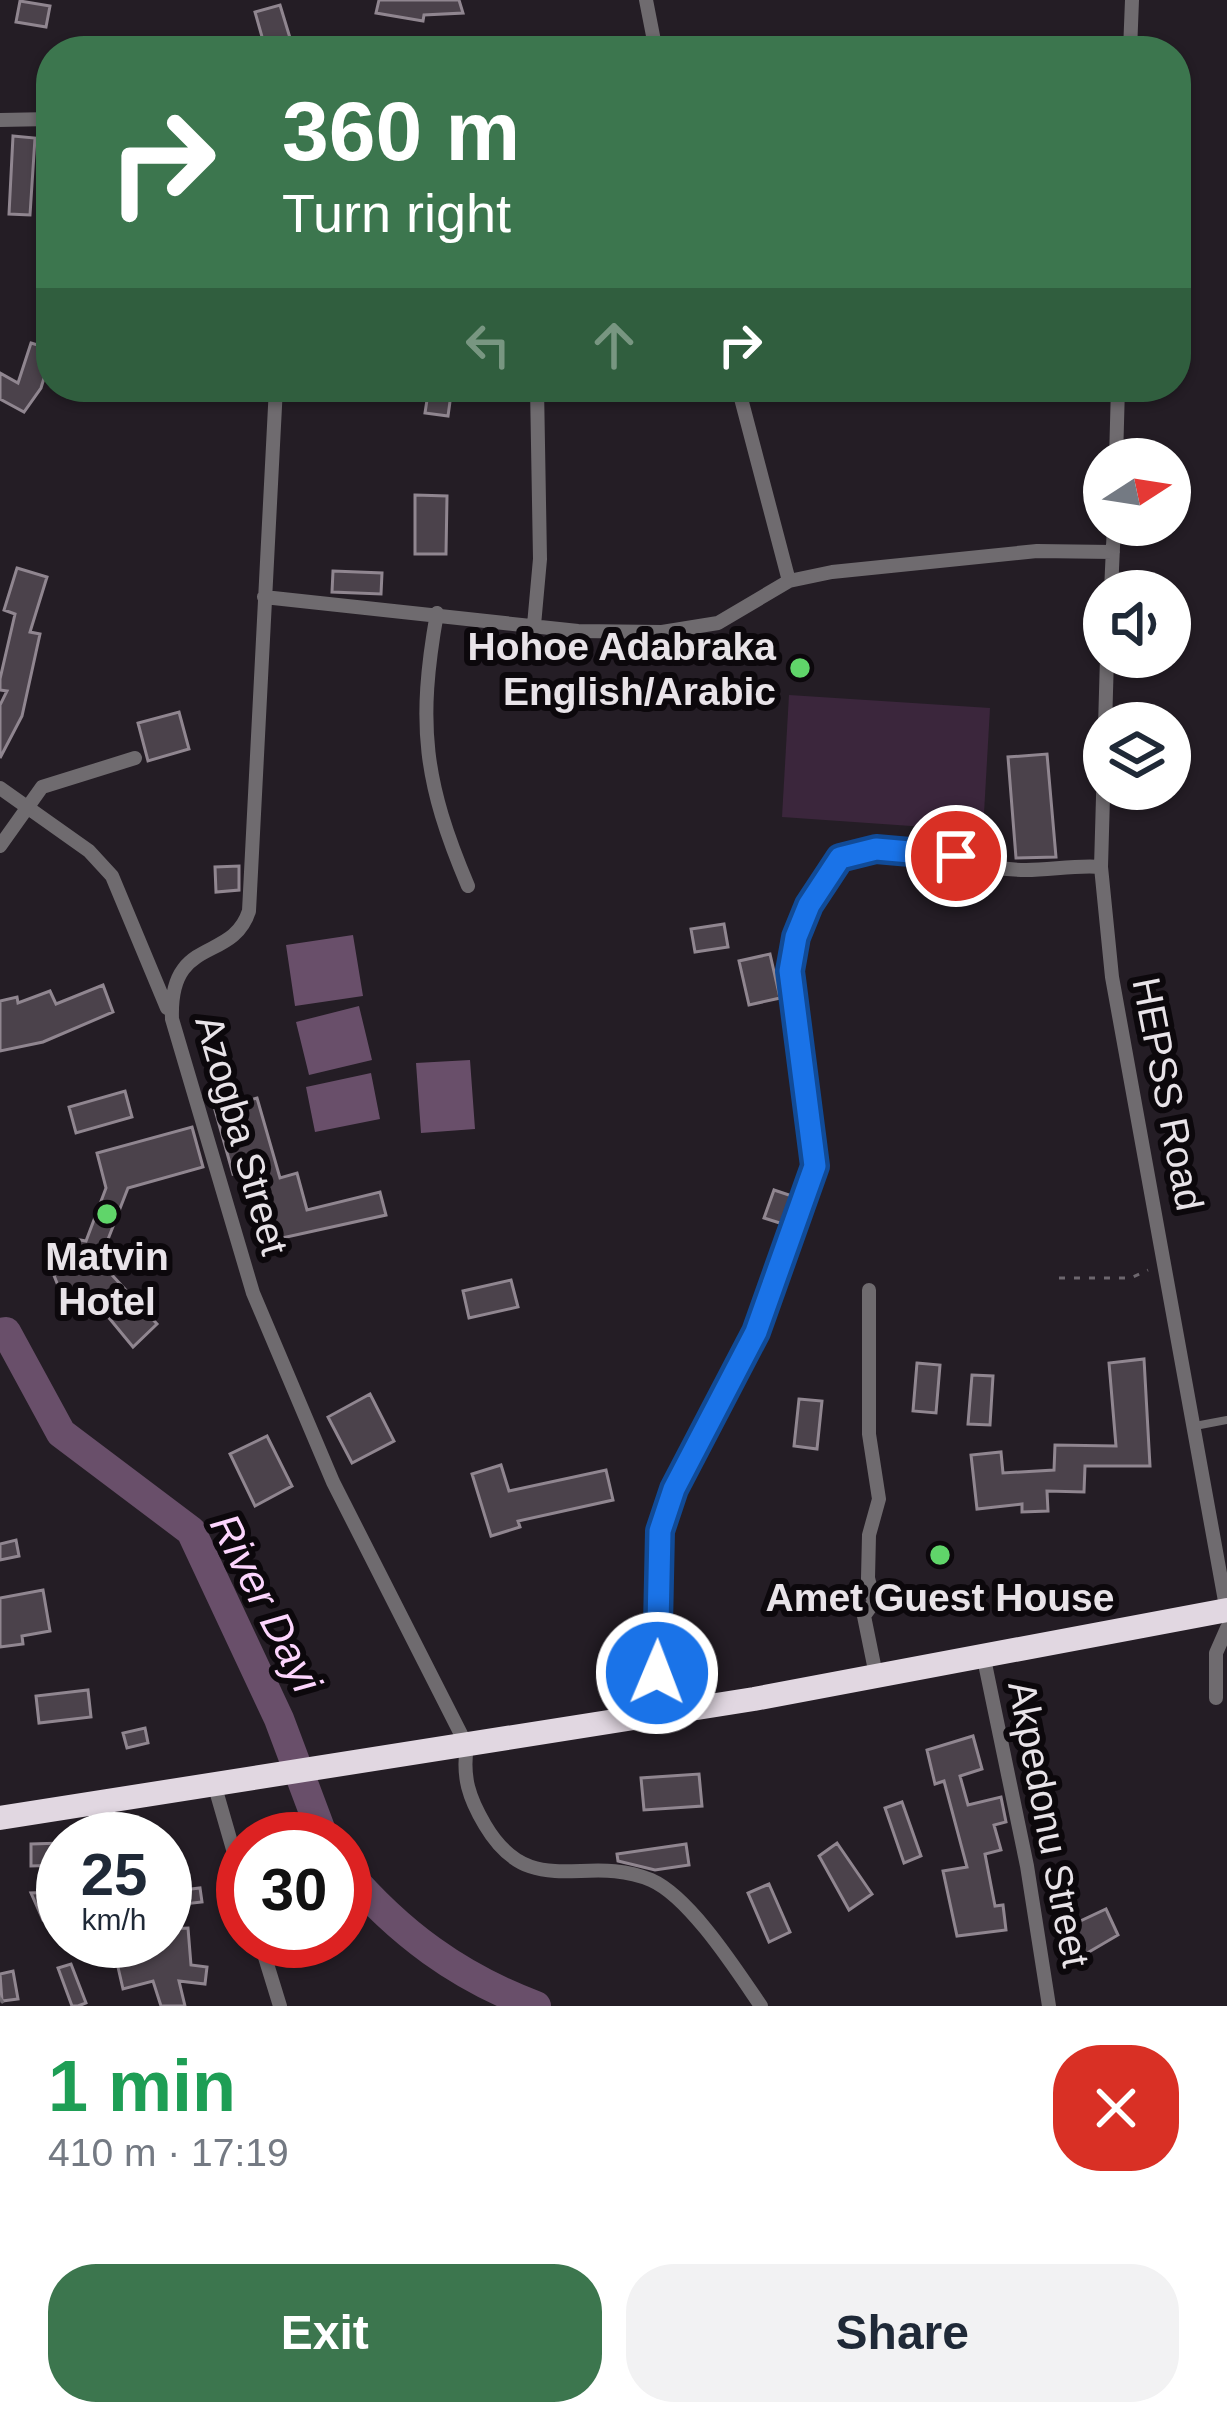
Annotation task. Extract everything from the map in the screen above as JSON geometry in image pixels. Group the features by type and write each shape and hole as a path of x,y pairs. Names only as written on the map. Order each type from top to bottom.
{"highway":[{"path":"0,1818 652,1716 983,1654 1226,1615"}],"street":[{"path":"646,0 653,36"},
{"path":"1131,36 1132,0"},
{"path":"0,120 36,119"},
{"name":"Azogba Street","path":"275,402 249,911 232,936 194,955 179,972 171,995 172,1018 261,1312 333,1482 467,1746"},
{"path":"534,625 540,560 537,402"},
{"path":"742,402 789,580"},
{"path":"1117,438 1118,402"},
{"path":"1113,570 1114,546"},
{"path":"264,596 626,634 718,623 789,580 1036,550 1114,552"},
{"path":"436,613 425,677 430,788 468,886"},
{"name":"HEPSS Road","path":"1106,678 1101,867 1124,1059 1166,1262 1226,1615 1216,1653 1216,1698"},
{"path":"0,846 43,787 135,758"},
{"path":"0,788 88,851 112,876 172,1018"},
{"path":"652,1716 660,1638 656,1556 660,1531 674,1489 756,1332 815,1166 790,971 796,937 809,905 840,858 876,849 929,851 1026,870 1060,864 1101,867"},
{"path":"868,1290 868,1434 878,1499 869,1534 868,1578 874,1602 864,1616 876,1675"},
{"name":"Akpedonu Street","path":"983,1654 1027,1866 1048,2006"},
{"path":"467,1746 464,1767 470,1800 497,1846 532,1871 650,1879 686,1910 761,2006"},
{"path":"215,1787 222,1812"},
{"path":"268,1968 280,2006"}],"lane":[{"path":"1195,1426 1227,1420"}],"path":[{"path":"1059,1278 1131,1278 1166,1262"},
{"path":"0,1998 5,2006"}],"shaded area":[{"path":"789,695 990,708 983,831 782,817"},
{"path":"353,935 363,996 295,1006 286,945"},
{"path":"359,1006 372,1060 309,1075 296,1022"},
{"path":"470,1060 475,1129 421,1133 416,1063"},
{"path":"371,1073 380,1119 315,1132 306,1087"}],"building":[{"path":"379,0 459,0 463,13 424,15 423,21 376,13"},
{"path":"20,1 50,6 46,27 16,22"},
{"path":"280,5 289,36 262,36 255,12"},
{"path":"13,136 35,138 30,215 9,214"},
{"path":"31,343 36,344 36,395 24,412 0,399 0,373 18,383"},
{"path":"427,402 450,402 448,416 425,413"},
{"path":"415,495 447,496 446,554 415,554"},
{"path":"17,568 47,577 30,632 40,634 22,716 0,758 0,705 7,691 0,690 0,679 15,614 4,610"},
{"path":"333,571 382,573 381,594 332,592"},
{"path":"179,712 189,749 148,761 138,723"},
{"path":"1047,754 1056,857 1016,858 1008,757"},
{"path":"239,866 239,890 216,892 215,867"},
{"path":"724,924 728,947 695,952 691,929"},
{"path":"770,954 780,998 749,1005 739,961"},
{"path":"103,985 113,1012 43,1042 0,1051 0,1001 17,997 18,1003 50,991 56,1004"},
{"path":"125,1091 132,1117 76,1133 69,1107"},
{"path":"257,1098 280,1178 297,1173 307,1210 380,1192 386,1215 264,1242 245,1170 233,1174 215,1110"},
{"name":"Matvin Hotel","path":"192,1127 203,1167 128,1188 105,1247 112,1275 157,1324 133,1347 91,1296 59,1288 51,1268 60,1247 75,1239 86,1241 106,1188 97,1153"},
{"path":"774,1190 792,1196 783,1224 764,1218"},
{"path":"511,1280 518,1307 469,1318 463,1291"},
{"path":"1144,1359 1150,1466 1085,1466 1084,1492 1047,1491 1048,1511 1022,1512 1022,1504 977,1509 971,1455 1001,1452 1003,1473 1054,1470 1055,1445 1116,1446 1109,1363"},
{"path":"917,1363 940,1365 936,1413 913,1411"},
{"path":"972,1375 993,1376 990,1425 968,1424"},
{"path":"370,1394 394,1441 352,1463 328,1417"},
{"path":"799,1399 822,1401 817,1449 794,1446"},
{"path":"267,1436 292,1486 255,1506 230,1454"},
{"path":"501,1465 509,1491 606,1470 613,1500 518,1521 520,1527 491,1536 472,1474"},
{"path":"16,1540 19,1556 0,1560 0,1544"},
{"path":"43,1590 50,1631 22,1636 23,1644 0,1647 0,1598"},
{"path":"88,1690 91,1717 39,1723 36,1696"},
{"path":"145,1728 148,1743 127,1748 123,1733"},
{"path":"973,1736 982,1769 960,1776 968,1805 1001,1797 1006,1822 994,1825 1001,1850 985,1854 995,1906 1003,1905 1006,1930 957,1936 943,1871 967,1867 944,1781 935,1784 927,1750"},
{"path":"699,1774 702,1806 644,1810 641,1778"},
{"path":"902,1802 921,1856 904,1863 885,1808"},
{"path":"837,1843 872,1894 849,1910 819,1856"},
{"path":"31,1844 36,1844 36,1866 31,1866"},
{"path":"686,1844 689,1865 655,1870 618,1861 617,1854"},
{"path":"769,1884 790,1932 769,1942 748,1893"},
{"path":"200,1888 202,1902 192,1903 192,1889"},
{"path":"1106,1909 1118,1935 1070,1963 1057,1932"},
{"path":"207,1967 205,1984 179,1981 185,2006 161,2006 153,1981 123,1989 118,1968"},
{"path":"58,1968 73,1968 86,2003 72,2006"},
{"path":"13,1971 18,1999 2,2001 0,1974"}],"waterway":[{"name":"River Dayi","path":"0,1333 6,1332 61,1433 191,1531 279,1719 314,1812"},
{"name":"River Dayi","path":"372,1898 456,1967 536,2006"}],"place":[{"name":"Hohoe Adabraka English/Arabic","path":"800,668"},
{"name":"Matvin Hotel","path":"107,1214"},
{"name":"Amet Guest House","path":"940,1555"}],"route":[{"path":"657,1673 660,1531 674,1489 756,1332 815,1166 790,971 796,937 809,905 840,858 876,849 956,856"}]}
